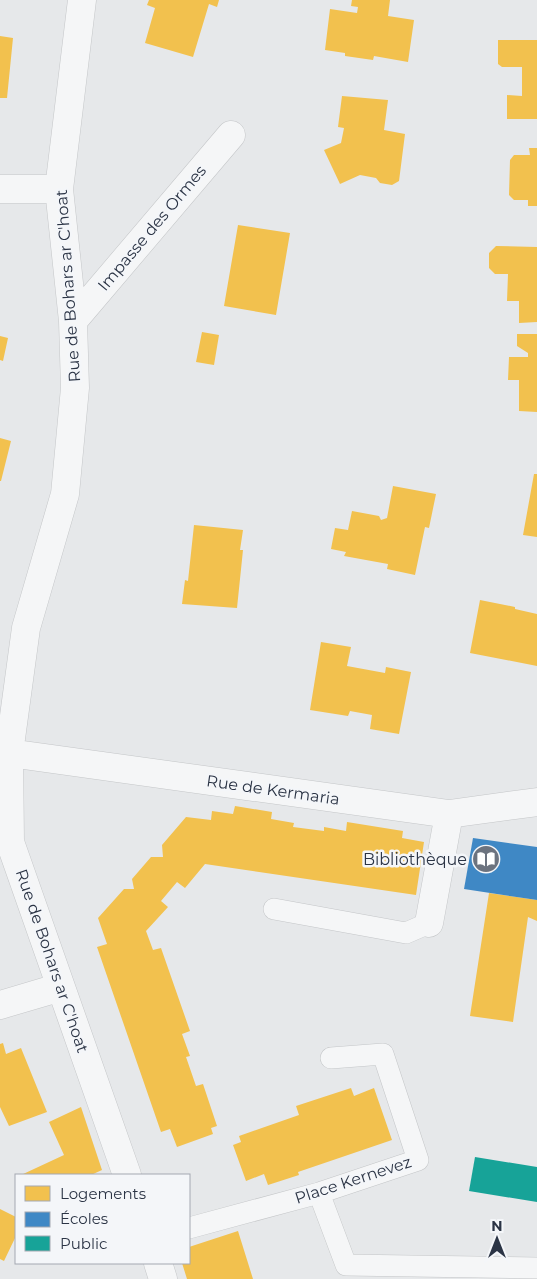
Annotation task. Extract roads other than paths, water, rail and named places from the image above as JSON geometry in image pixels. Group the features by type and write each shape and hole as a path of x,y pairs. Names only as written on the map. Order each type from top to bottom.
{"street":[{"name":"Rue de Bohars ar C'hoat","path":"82,0 59,189 73,321 75,388 65,494 26,628 9,753 10,842 127,1174"},
{"name":"Impasse des Ormes","path":"73,321 231,135"},
{"path":"0,189 59,189"},
{"name":"Rue de Kermaria","path":"9,753 448,814 537,802"},
{"path":"428,923 448,814"},
{"path":"0,1005 61,987"},
{"path":"158,1264 163,1279"}],"lane":[{"path":"274,909 406,933 428,923"},
{"name":"Place Kernevez","path":"190,1228 319,1193 418,1160 383,1054 331,1058"},
{"path":"319,1193 346,1264 537,1268"}],"place":[{"name":"Bibliothèque","path":"486,859"}]}
